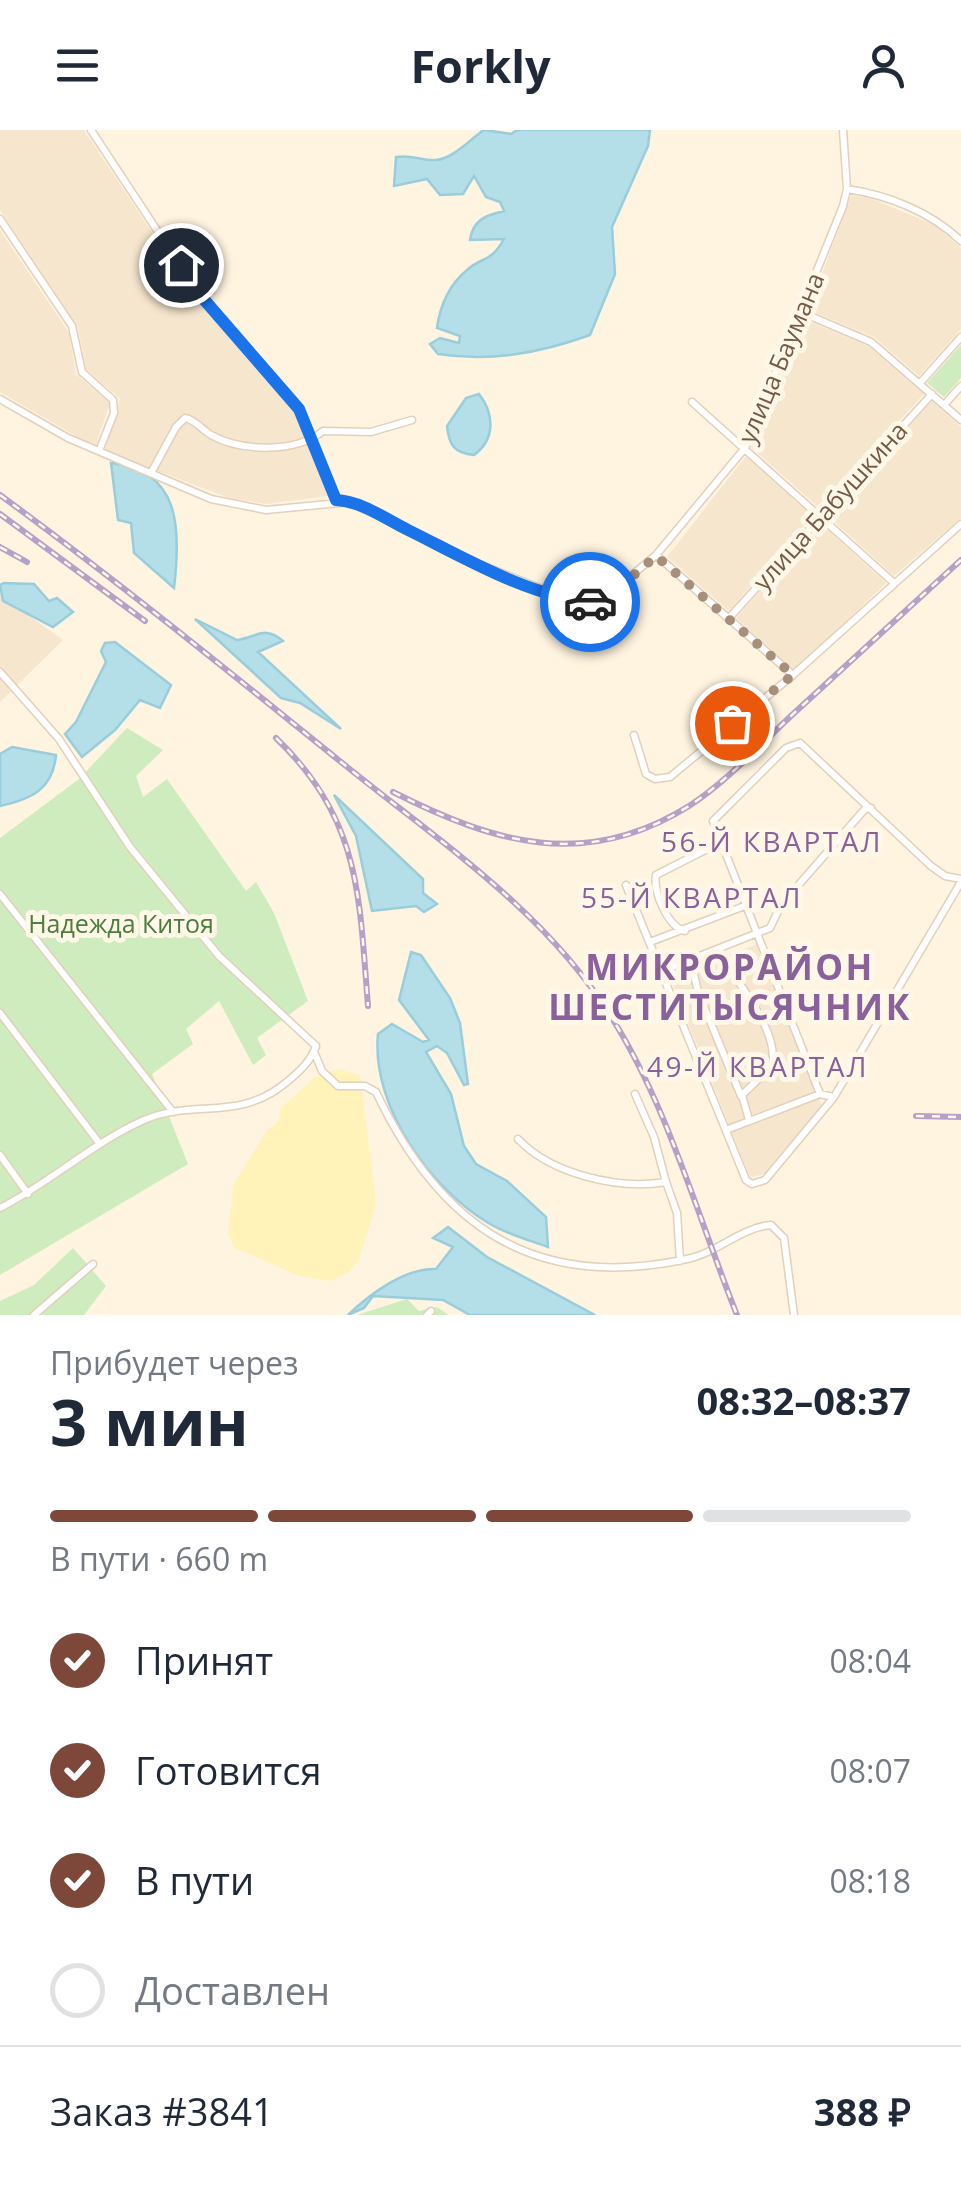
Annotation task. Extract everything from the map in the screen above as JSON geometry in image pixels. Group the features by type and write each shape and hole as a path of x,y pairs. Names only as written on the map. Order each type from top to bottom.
{"street":[{"path":"0,400 99,451 212,500 266,510 336,500 314,440 290,396 201,296 91,130"},
{"path":"844,130 847,189 872,193 940,222 961,241"},
{"name":"улица Баумана","path":"336,500 361,506 471,561 560,596 586,602 607,598 656,556 745,448 803,313 847,189"},
{"path":"0,219 72,326 82,372 113,400 114,413 99,451"},
{"path":"803,313 871,342 961,420"},
{"path":"920,383 961,337"},
{"path":"944,405 961,386"},
{"name":"улица Бабушкина","path":"729,618 932,394"},
{"path":"692,402 894,583"},
{"path":"151,473 176,426 186,418 234,443 272,447 314,440 323,431 370,432 412,420"},
{"path":"634,736 646,774 655,779 670,776 793,675 961,524"},
{"path":"656,556 793,675"},
{"path":"0,672 58,739 130,847 219,956 315,1049 322,1071 338,1086 366,1086 376,1092 418,1170 456,1212 489,1234 540,1257 600,1269 680,1261 719,1250 758,1226 778,1228 784,1238 794,1315"},
{"path":"626,886 746,1180 766,1180 834,1097 961,880 945,876 931,866 807,746 796,743 746,785 713,821 820,1094"},
{"path":"662,972 760,936 773,924 781,905 865,809 871,808"},
{"path":"685,931 674,926 656,891 656,876 721,842"},
{"path":"0,894 173,1112"},
{"path":"650,942 746,905"},
{"path":"719,952 747,989 773,1052 772,1066 742,1098"},
{"path":"691,962 698,992 749,1120"},
{"path":"0,1013 100,1144"},
{"path":"0,1208 145,1120 173,1112 252,1105 280,1088 315,1049"},
{"path":"635,1094 654,1136 677,1213 680,1261"},
{"path":"726,1130 820,1094 834,1097"},
{"path":"518,1139 532,1154 588,1176 627,1184 666,1182"},
{"path":"0,1155 28,1194"},
{"path":"34,1315 93,1264"}],"shaded area":[{"path":"0,130 84,130 197,300 305,418 334,495 267,504 229,498 105,451 120,399 86,369 78,328 0,210"},
{"path":"851,195 870,198 937,226 961,248 961,329 919,376 874,337 809,310"},
{"path":"0,230 69,333 76,374 110,403 95,447 0,392"},
{"path":"805,320 868,346 924,394 819,508 751,447"},
{"path":"932,401 961,427 961,518 894,576 827,515"},
{"path":"746,456 812,516 729,611 667,557"},
{"path":"820,523 886,583 795,671 736,618"},
{"path":"0,595 63,640 0,702"},
{"path":"757,944 822,1106 767,1174 750,1177 670,978"}],"green space":[{"path":"961,345 961,378 944,397 927,383"},
{"name":"Надежда Китоя","path":"127,728 163,750 136,776 143,797 167,779 246,891 256,882 274,913 308,1001 257,1038 266,1055 253,1065 219,1001 186,1029 193,1044 152,1074 188,1164 0,1275 0,838 79,779"},
{"path":"73,1248 106,1286 84,1315 0,1315 0,1301 34,1285"},
{"path":"407,1299 419,1311 437,1307 449,1315 357,1315"}],"sand":[{"path":"338,1069 360,1075 376,1204 359,1260 348,1273 330,1281 299,1276 235,1248 228,1234 233,1186 267,1130 279,1121 280,1109 315,1077"}],"water":[{"path":"484,130 511,134 517,130 650,130 648,146 612,227 615,274 590,335 553,347 496,356 438,354 430,344 440,338 459,343 460,336 437,328 443,304 461,276 490,256 504,239 470,240 474,227 487,216 504,211 500,202 486,197 474,176 463,194 440,195 427,179 394,186 396,157 442,159"},
{"path":"479,394 488,409 490,426 486,441 474,455 454,447 447,426 466,398"},
{"path":"111,463 134,468 164,490 176,525 174,588 134,553 131,523 118,520"},
{"path":"34,584 49,601 57,598 73,612 53,627 3,601 0,585"},
{"path":"195,619 237,640 266,633 277,636 283,641 258,652 341,729 300,703 281,698"},
{"path":"115,642 171,685 160,708 140,700 115,730 82,757 65,734 76,722 106,662 101,651 105,643"},
{"path":"12,747 56,755 54,767 39,791 0,806 0,754"},
{"path":"334,795 423,879 423,893 437,904 424,912 416,906 372,911 356,836"},
{"path":"411,952 421,955 450,998 460,1023 468,1084 464,1085 447,1053 437,1046 426,1052 451,1094 464,1146 476,1164 507,1181 546,1217 548,1247 497,1228 468,1209 426,1167 395,1117 378,1061 378,1034 392,1024 423,1042 429,1040 399,1000"},
{"path":"448,1227 487,1257 595,1315 470,1315 443,1300 373,1296 364,1308 348,1315 389,1283 412,1273 436,1269 453,1247 433,1238"}],"railway":[{"path":"0,495 454,851 555,943 610,1015 649,1086 737,1315"},
{"path":"0,514 145,621"},
{"path":"0,547 27,562"},
{"path":"393,792 467,825 540,842 576,844 651,826 689,806 729,775 961,560"},
{"path":"276,738 325,799 340,830 357,894 368,1006"},
{"path":"916,1116 961,1117"}],"way so far":[{"path":"590,602 607,598 656,556 729,618 793,675 732,723"}],"district":[{"name":"56-Й КВАРТАЛ","path":"772,842"},
{"name":"55-Й КВАРТАЛ","path":"692,898"},
{"name":"МИКРОРАЙОН ШЕСТИТЫСЯЧНИК","path":"730,988"},
{"name":"49-Й КВАРТАЛ","path":"758,1067"}],"route":[{"path":"181,265 201,296 299,409 336,500 361,506 471,561 560,596 590,602"}]}
